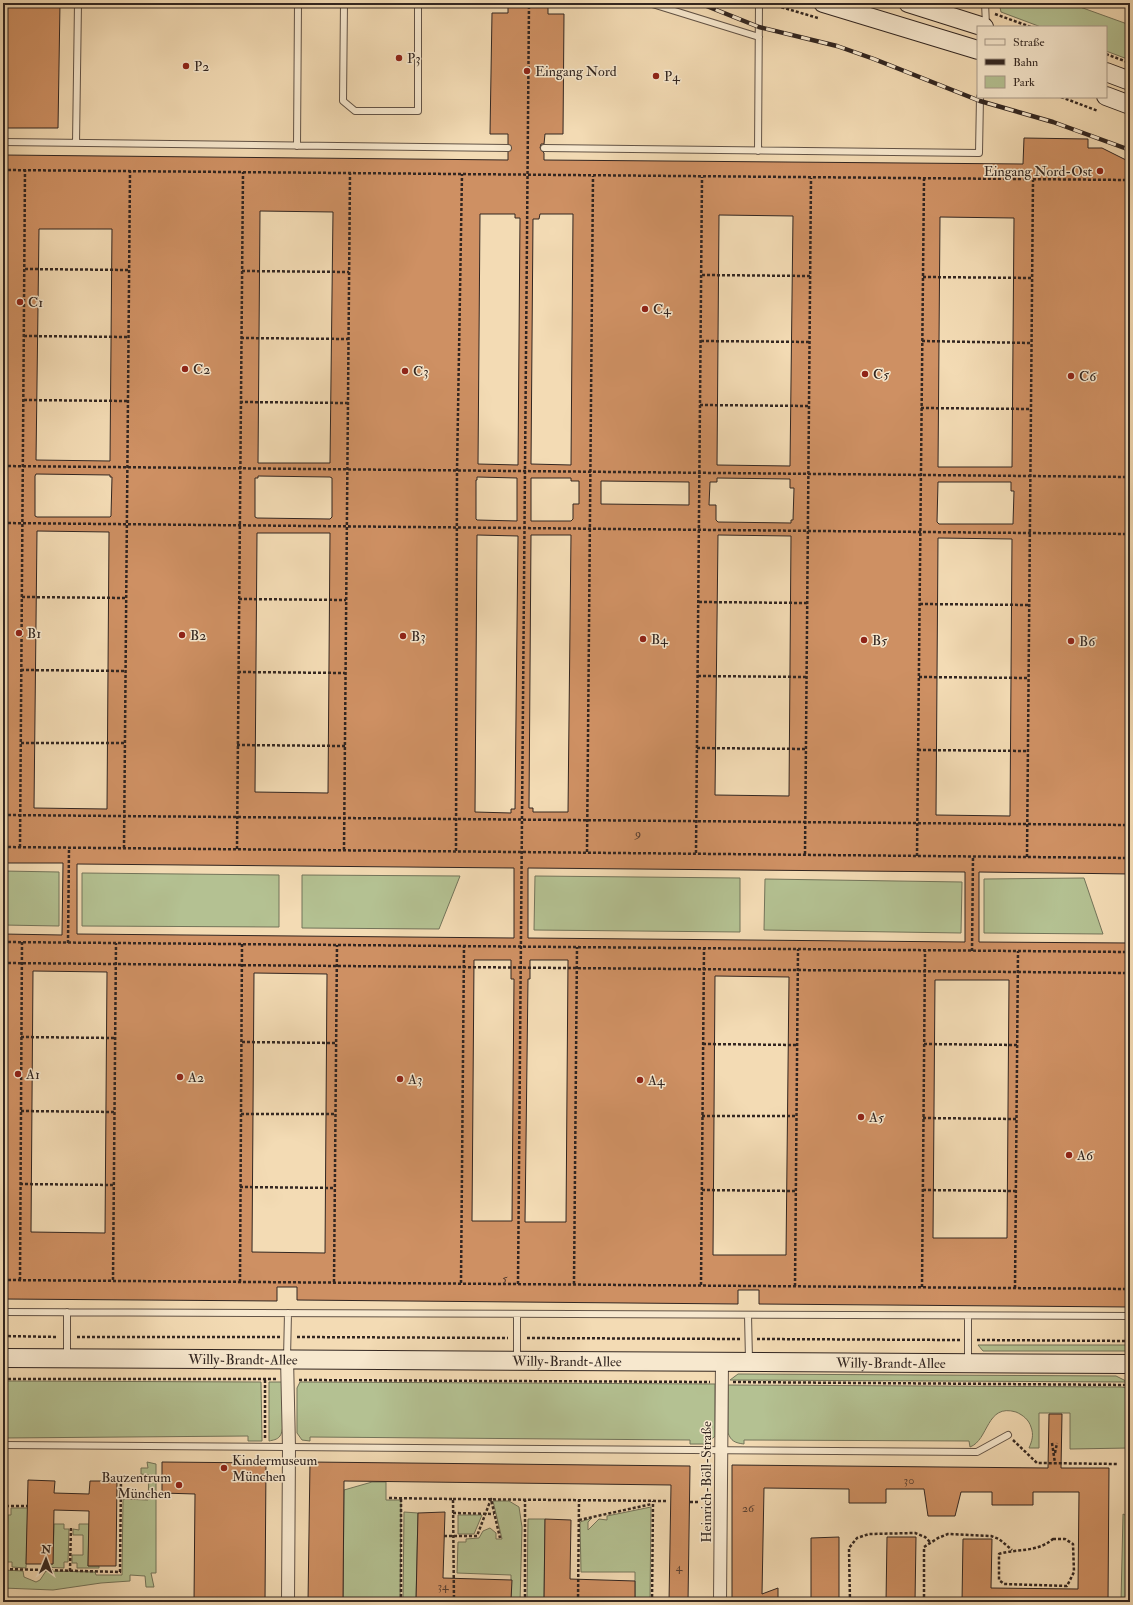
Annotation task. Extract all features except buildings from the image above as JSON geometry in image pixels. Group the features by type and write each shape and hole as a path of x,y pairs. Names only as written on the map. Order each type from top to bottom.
{"main road":[{"path":"823,3 977,50"},
{"path":"908,3 982,26"},
{"path":"1107,72 1130,81"},
{"path":"1105,104 1130,105"},
{"name":"Willy-Brandt-Allee","path":"3,1358 288,1358 1130,1364"}],"street":[{"path":"288,1358 288,1602"},
{"name":"Heinrich-Böll-Straße","path":"720,1602 722,1361"}],"lane":[{"path":"76,143 78,3"},
{"path":"297,146 298,3"},
{"path":"344,3 344,101 355,111 418,111 418,3"},
{"path":"649,3 758,37"},
{"path":"758,151 759,3"},
{"path":"985,26 986,3"},
{"path":"544,148 980,153 980,98"},
{"path":"3,142 508,148"},
{"path":"3,1312 1130,1316"},
{"path":"67,1312 67,1357"},
{"path":"288,1313 288,1358"},
{"path":"517,1314 517,1360"},
{"path":"748,1315 749,1362"},
{"path":"968,1316 968,1363"},
{"path":"3,1445 976,1452 1008,1435"}],"path":[{"path":"518,1284 529,3"},
{"path":"1107,54 1130,63"},
{"path":"1067,98 1105,104"},
{"path":"3,170 1130,180"},
{"path":"20,847 25,170"},
{"path":"124,848 130,171"},
{"path":"236,849 242,172"},
{"path":"344,850 350,173"},
{"path":"456,851 456,471 462,174"},
{"path":"588,852 593,176"},
{"path":"696,853 702,177"},
{"path":"805,854 811,178"},
{"path":"917,856 924,178"},
{"path":"1027,856 1033,180"},
{"path":"25,269 130,270"},
{"path":"242,271 349,272"},
{"path":"702,275 810,276"},
{"path":"922,277 1032,278"},
{"path":"24,336 129,337"},
{"path":"241,338 349,339"},
{"path":"701,341 810,342"},
{"path":"922,342 1031,342"},
{"path":"24,400 128,401"},
{"path":"240,402 348,403"},
{"path":"700,405 809,406"},
{"path":"921,408 1031,409"},
{"path":"3,466 1130,477"},
{"path":"3,523 1130,534"},
{"path":"22,597 127,598"},
{"path":"239,599 346,600"},
{"path":"698,602 807,603"},
{"path":"920,604 1029,605"},
{"path":"21,670 126,671"},
{"path":"238,672 346,673"},
{"path":"698,676 806,677"},
{"path":"919,677 1028,678"},
{"path":"20,743 125,743"},
{"path":"238,745 345,746"},
{"path":"697,748 806,749"},
{"path":"918,750 1028,751"},
{"path":"3,815 1130,825"},
{"path":"3,847 1130,858"},
{"path":"68,943 69,848"},
{"path":"972,951 973,856"},
{"path":"3,942 1130,952"},
{"path":"20,1280 22,942"},
{"path":"113,1280 116,943"},
{"path":"240,1282 242,944"},
{"path":"334,1282 337,945"},
{"path":"461,1283 464,946"},
{"path":"574,1284 578,947"},
{"path":"701,1285 704,948"},
{"path":"795,1286 798,949"},
{"path":"922,1287 925,951"},
{"path":"1015,1288 1018,951"},
{"path":"3,963 1130,973"},
{"path":"22,1037 116,1038"},
{"path":"242,1042 336,1043"},
{"path":"703,1044 797,1045"},
{"path":"924,1044 1017,1045"},
{"path":"21,1111 115,1112"},
{"path":"241,1114 335,1114"},
{"path":"702,1116 796,1116"},
{"path":"923,1118 1017,1118"},
{"path":"20,1184 114,1185"},
{"path":"240,1187 335,1188"},
{"path":"702,1190 795,1191"},
{"path":"923,1190 1016,1191"},
{"path":"3,1280 1130,1289"},
{"path":"3,1336 1130,1341"},
{"path":"3,1379 288,1380"},
{"path":"265,1379 265,1442"},
{"path":"1008,1435 1037,1463 1118,1464"},
{"path":"1052,1443 1055,1455"},
{"path":"1055,1463 1057,1443"},
{"path":"28,1506 4,1506 4,1569 120,1572 121,1479"},
{"path":"389,1498 668,1501"},
{"path":"401,1498 401,1602"},
{"path":"453,1499 454,1602"},
{"path":"444,1536 477,1536 491,1499"},
{"path":"491,1499 500,1538"},
{"path":"525,1500 525,1602"},
{"path":"578,1602 579,1500"},
{"path":"579,1520 652,1502"},
{"path":"652,1502 652,1602"},
{"path":"690,1502 698,1502"},
{"path":"453,1513 495,1514"},
{"path":"70,1571 71,1526"},
{"path":"850,1602 849,1548 857,1538 869,1534 915,1533 925,1537 932,1543"},
{"path":"924,1602 924,1547 948,1534 991,1536 999,1539 1012,1550 1028,1550 1044,1547 1053,1539 1065,1539 1073,1544 1074,1572 1066,1586 1004,1584 1000,1580 1000,1554 1012,1550"}],"green space":[{"path":"999,3 1069,3 1130,25 1130,60 1107,51 1107,26 1038,26 1001,12"},
{"path":"3,871 59,872 59,926 3,925"},
{"path":"82,873 279,875 279,927 82,926"},
{"path":"302,875 460,876 439,929 302,928"},
{"path":"535,876 740,878 740,932 534,930"},
{"path":"1084,878 1103,934 984,933 984,879"},
{"path":"765,879 962,882 961,933 764,930"},
{"path":"978,1345 1130,1345 1130,1351 983,1351"},
{"path":"738,1374 1116,1376 1128,1382 730,1380"},
{"path":"3,1381 261,1382 262,1441 248,1441 248,1436 3,1438"},
{"path":"269,1382 282,1382 283,1426 280,1436 269,1441"},
{"path":"300,1382 715,1384 715,1436 707,1444 690,1444 690,1440 310,1437 310,1441 302,1440 297,1433 297,1388"},
{"path":"728,1385 1122,1387 1130,1389 1130,1448 1070,1449 1070,1413 1039,1413 1039,1448 1029,1448 1032,1440 1032,1430 1029,1422 1019,1413 1006,1411 993,1417 981,1437 970,1447 969,1441 744,1440 744,1444 741,1444 732,1440 728,1433"},
{"path":"147,1462 156,1464 156,1573 151,1573 154,1587 146,1587 145,1576 130,1575 130,1581 101,1583 53,1590 3,1588 3,1570 23,1571 24,1577 36,1582 40,1580 46,1571 95,1572 96,1575 122,1575 123,1499 148,1500 149,1475 141,1474 141,1468 148,1468"},
{"path":"372,1482 386,1482 386,1500 401,1500 400,1602 343,1602 344,1490"},
{"path":"493,1501 509,1501 519,1507 522,1527 520,1602 458,1602 458,1598 511,1599 511,1575 457,1573 458,1542 466,1542 466,1539 479,1538 483,1531 490,1528 496,1533 496,1539 502,1539"},
{"path":"651,1507 650,1602 581,1602 581,1599 635,1600 635,1572 581,1572 580,1522 592,1518 588,1522 588,1530 599,1519 607,1520 607,1516"},
{"path":"11,1508 28,1508 26,1568 12,1567 12,1562 7,1562 8,1515 11,1515"},
{"path":"404,1512 418,1513 416,1602 403,1602"},
{"path":"1123,1514 1127,1516 1126,1602 1121,1602"},
{"path":"458,1515 482,1515 474,1534 458,1534"},
{"path":"528,1519 545,1519 544,1602 527,1602"},
{"path":"54,1524 64,1524 64,1529 69,1529 68,1562 64,1562 64,1568 42,1567 42,1564 53,1564"},
{"path":"79,1524 89,1524 88,1566 99,1566 99,1568 77,1568 77,1563 72,1563 72,1555 83,1555 83,1535 73,1535 73,1529 79,1530"}],"railway":[{"path":"699,3 759,27 837,46 980,101 1053,122 1130,150"}],"place":[{"name":"P3","path":"399,58"},
{"name":"P2","path":"186,66"},
{"name":"Eingang Nord","path":"527,71"},
{"name":"P4","path":"656,76"},
{"name":"Eingang Nord-Ost","path":"1100,171"},
{"name":"C1","path":"20,302"},
{"name":"C4","path":"645,309"},
{"name":"C2","path":"185,369"},
{"name":"C3","path":"405,371"},
{"name":"C5","path":"865,374"},
{"name":"C6","path":"1071,376"},
{"name":"B1","path":"19,633"},
{"name":"B2","path":"182,635"},
{"name":"B3","path":"403,636"},
{"name":"B4","path":"643,639"},
{"name":"B5","path":"864,640"},
{"name":"B6","path":"1071,641"},
{"name":"A1","path":"18,1074"},
{"name":"A2","path":"180,1077"},
{"name":"A3","path":"400,1079"},
{"name":"A4","path":"640,1080"},
{"name":"A5","path":"861,1117"},
{"name":"A6","path":"1069,1155"},
{"name":"Kindermuseum München","path":"224,1468"},
{"name":"Bauzentrum München","path":"179,1485"}]}
